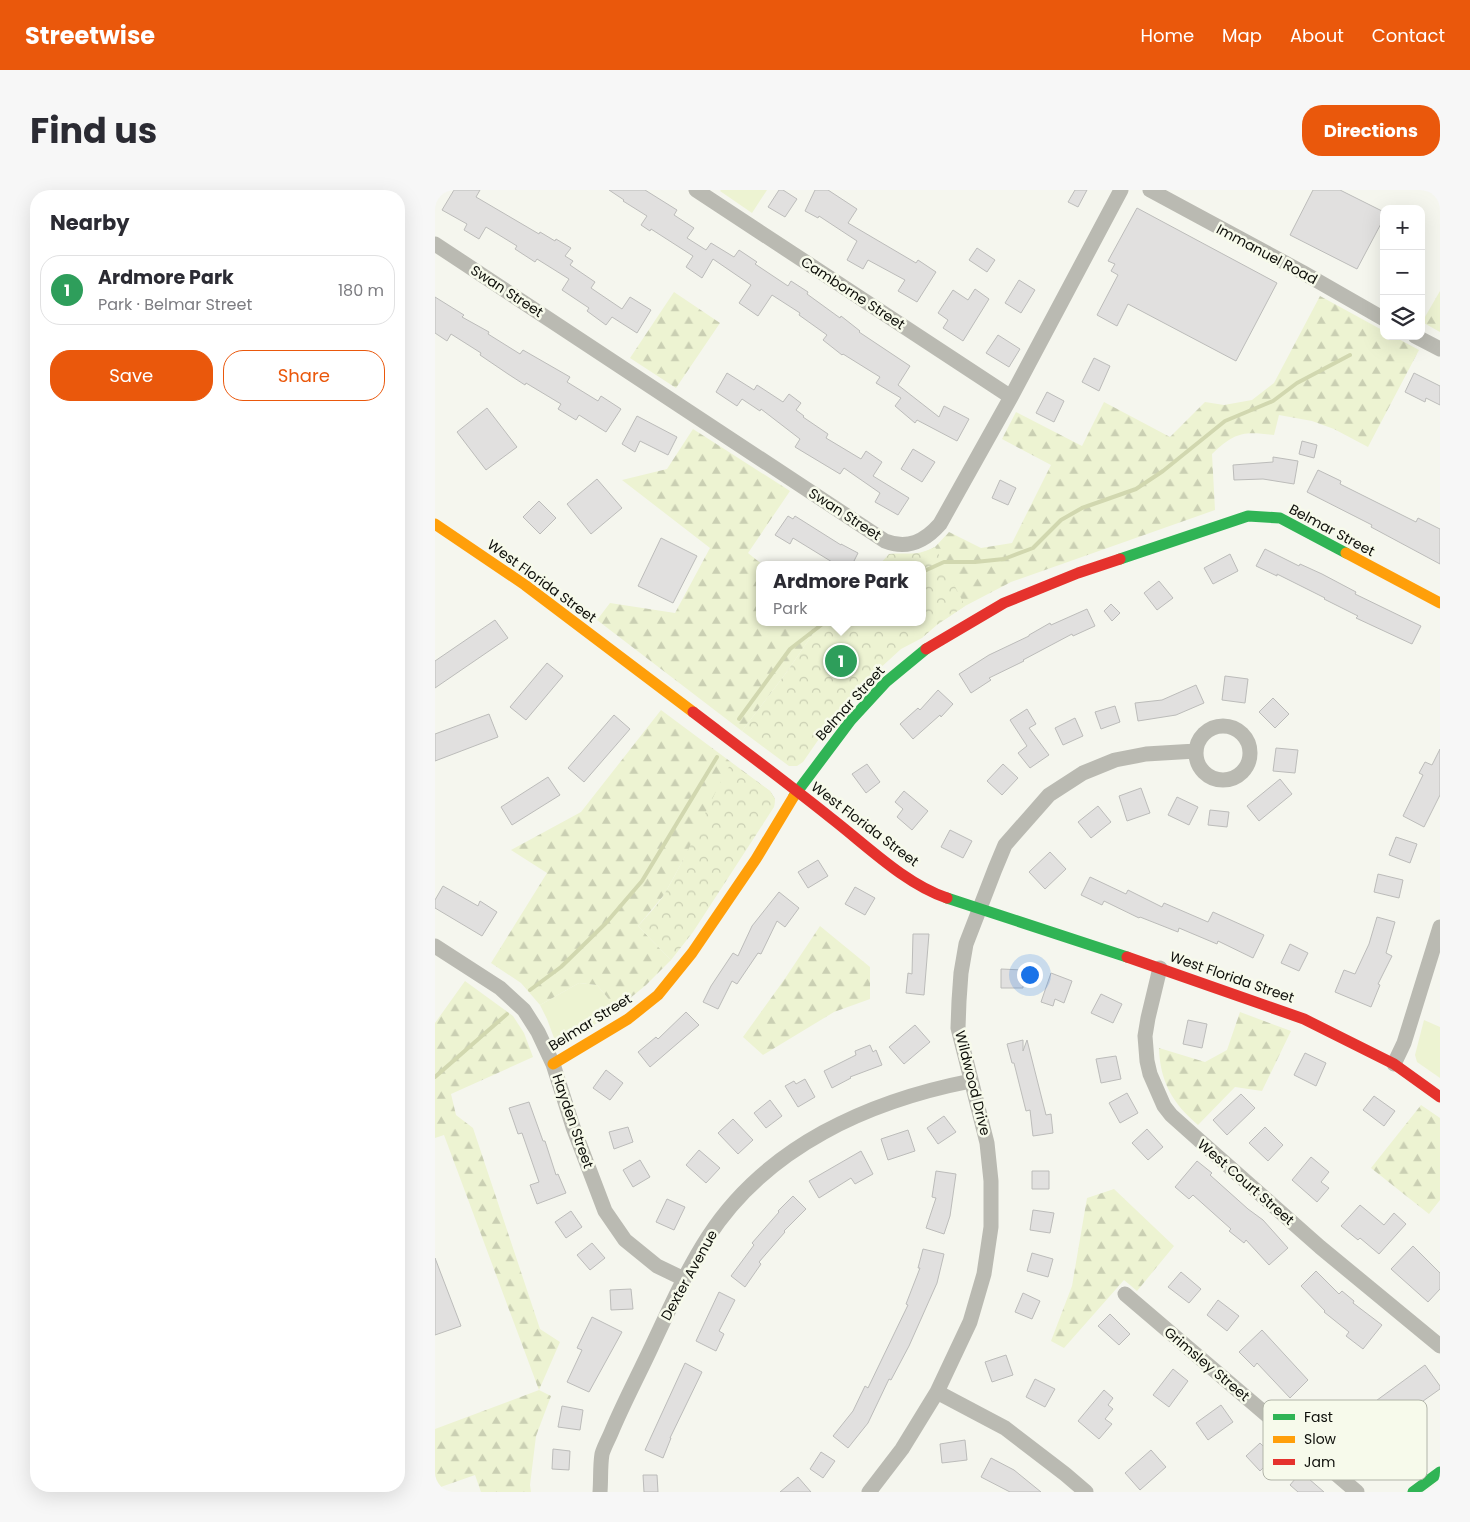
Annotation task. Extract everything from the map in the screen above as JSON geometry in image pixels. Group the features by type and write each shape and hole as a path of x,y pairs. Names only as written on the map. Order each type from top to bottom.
{"street":[{"name":"Camborne Street","path":"696,190 1011,397"},
{"name":"Swan Street","path":"435,244 893,544 910,545 926,538 940,524 1011,397 1121,190"},
{"name":"Immanuel Road","path":"1150,190 1302,272 1380,317"},
{"path":"1423,340 1440,349"},
{"name":"Belmar Street","path":"553,1064 628,1018 658,995 692,953 756,859 797,792 851,720 886,682 928,648 1004,603 1078,573 1248,516 1280,518 1440,603"},
{"name":"West Florida Street","path":"435,524 525,585 898,871 936,894 1304,1018 1394,1064 1440,1097"},
{"name":"Wildwood Drive","path":"869,1492 902,1449 937,1392 970,1322 984,1274 991,1227 991,1181 987,1143 958,1028 959,1001 966,944 1005,845 1049,795 1083,773 1115,760 1146,754 1196,751"},
{"path":"1394,1064 1404,1043 1440,927"},
{"name":"Hayden Street","path":"435,946 500,988 524,1010 538,1032 553,1064 573,1127 605,1211 625,1240 657,1266 685,1279"},
{"name":"West Court Street","path":"1160,968 1147,1018 1145,1036 1150,1074 1164,1106 1171,1115 1292,1222 1440,1346"},
{"name":"Dexter Avenue","path":"600,1492 602,1455 615,1422 685,1279 708,1237 730,1207 761,1174 799,1146 828,1128 914,1094 971,1080"},
{"name":"Grimsley Street","path":"1125,1294 1263,1412"},
{"path":"937,1392 1005,1428 1086,1492"},
{"path":"1413,1492 1440,1472"},
{"name":"Grimsley Street","path":"1343,1480 1357,1492"}],"green space":[{"path":"721,190 767,190 752,213"},
{"path":"1440,291 1440,332 1425,324 1425,317"},
{"path":"674,292 720,323 676,388 630,358"},
{"path":"1320,296 1380,329 1380,340 1400,340 1419,350 1368,447 1334,429 1312,421 1279,415 1274,435 1247,433 1240,435 1227,441 1212,454 1215,510 1011,582 965,606 938,624 924,552 935,547 949,532 981,548 1012,543 1051,465 1002,439 1016,412 1082,446 1104,402 1170,437 1205,402 1224,405 1252,400 1274,383"},
{"path":"693,429 790,491 748,553 758,561 756,561 756,626 818,626 786,673 742,731 597,620 610,603 675,613 710,548 622,480 667,469"},
{"path":"935,547 965,606 938,624 922,638 901,649 865,682 832,720 803,762 797,766 789,766 742,731 786,673 818,626 926,626 926,561 883,561 889,554 917,553"},
{"path":"661,710 770,791 775,799 774,807 693,842 664,895 638,926 671,960 646,985 617,1009 597,985 579,983 540,1005 521,983 491,963 547,873 511,850 581,812"},
{"path":"731,763 770,791 775,799 774,807 693,932 671,960 638,926 665,893"},
{"path":"820,926 870,967 870,999 834,1012 763,1055 743,1037"},
{"path":"465,981 513,1016 524,1033 533,1057 451,1094 456,1115 473,1128 540,1329 560,1342 539,1390 444,1135 435,1138 435,1023"},
{"path":"579,983 597,985 617,1009 599,1022 564,1042 554,1038 540,1005"},
{"path":"1240,1012 1291,1031 1262,1091 1235,1087 1198,1125 1181,1109 1169,1091 1162,1071 1159,1048 1205,1062 1227,1050"},
{"path":"1424,1020 1440,1027 1440,1078 1417,1062 1415,1055"},
{"path":"1421,1105 1440,1118 1440,1200 1429,1214 1371,1168"},
{"path":"1114,1189 1174,1246 1137,1291 1124,1280 1064,1348 1051,1341 1072,1286 1087,1198"},
{"path":"539,1390 551,1396 536,1436 530,1485 531,1492 481,1492 475,1475 435,1489 435,1429"}],"building":[{"path":"454,190 480,190 476,197 539,234 540,232 555,241 556,239 571,248 565,256 573,261 570,265 595,282 591,288 622,309 630,297 651,310 637,333 612,317 606,325 587,311 589,308 562,290 569,279 537,259 535,262 515,249 517,246 486,227 479,239 464,230 467,224 442,210"},
{"path":"609,190 645,190 677,210 674,215 694,228 687,238 706,250 711,243 734,257 739,250 757,262 755,264 788,286 791,281 808,292 807,294 840,318 841,316 859,332 910,366 898,385 939,417 944,406 969,419 957,441 917,420 915,423 895,406 901,398 876,383 880,377 842,355 823,340 827,335 799,315 800,313 772,295 758,316 739,303 751,285 713,259 702,278 686,267 693,256 651,229 650,231 641,225 647,216"},
{"path":"779,190 783,190 797,199 785,217 768,207"},
{"path":"815,190 828,190 857,209 848,223 916,263 918,260 936,272 917,302 898,291 905,280 868,260 863,269 847,260 857,241 819,216 818,218 805,211"},
{"path":"1075,190 1087,190 1078,207 1068,202"},
{"path":"1313,190 1340,190 1380,210 1380,226 1357,269 1290,235"},
{"path":"1137,208 1277,283 1236,361 1128,304 1117,326 1097,315 1118,275 1111,271 1115,264 1108,261"},
{"path":"977,248 995,260 987,272 969,260"},
{"path":"1019,280 1035,290 1021,313 1005,303"},
{"path":"975,289 989,299 963,341 943,328 948,320 938,313 953,290 968,300"},
{"path":"435,297 464,315 462,317 489,332 488,334 520,354 523,350 570,377 567,382 598,401 601,396 621,409 606,432 579,415 576,420 558,409 561,404 526,383 525,385 451,334 447,341 435,333"},
{"path":"998,335 1020,349 1009,367 986,353"},
{"path":"1094,358 1110,366 1099,391 1082,382"},
{"path":"727,373 754,390 757,385 783,402 789,394 801,403 796,410 828,434 826,438 861,459 866,451 882,462 873,476 909,498 898,515 875,502 880,493 844,468 840,474 795,447 800,439 761,409 760,411 742,399 737,406 716,392"},
{"path":"1414,373 1440,386 1440,405 1426,398 1425,402 1405,392"},
{"path":"1047,392 1064,401 1054,422 1036,413"},
{"path":"487,408 517,447 486,470 457,432"},
{"path":"637,416 677,437 668,455 640,441 635,452 622,444"},
{"path":"1302,441 1317,445 1314,458 1299,454"},
{"path":"913,449 935,462 922,482 901,469"},
{"path":"1273,457 1298,461 1294,484 1263,479 1234,480 1233,465 1273,462"},
{"path":"1318,470 1341,481 1340,484 1416,522 1418,518 1440,529 1440,564 1371,527 1372,525 1307,492"},
{"path":"597,479 622,508 591,534 567,504"},
{"path":"1000,480 1016,488 1008,505 992,498"},
{"path":"539,501 556,518 540,534 523,517"},
{"path":"788,516 793,519 795,516 841,545 858,553 854,561 830,561 793,538 790,544 775,535"},
{"path":"661,538 697,556 673,603 638,586"},
{"path":"1265,549 1299,566 1300,564 1322,574 1356,592 1355,594 1421,626 1412,644 1356,618 1358,616 1277,574 1277,576 1256,566"},
{"path":"1230,554 1238,571 1213,584 1204,568"},
{"path":"1159,581 1173,598 1157,610 1144,593"},
{"path":"1111,604 1120,613 1112,621 1104,611"},
{"path":"1087,609 1095,626 1073,636 1072,634 989,678 991,680 971,693 959,674 989,655 1029,636 1050,623 1051,625"},
{"path":"495,620 508,638 435,688 435,661"},
{"path":"547,663 563,676 526,720 510,707"},
{"path":"1225,676 1248,679 1245,703 1222,700"},
{"path":"1196,685 1204,703 1176,715 1138,721 1135,703 1162,700"},
{"path":"938,690 953,704 941,717 940,715 913,739 900,724 918,708 920,710"},
{"path":"1273,698 1289,714 1275,728 1259,712"},
{"path":"1115,706 1120,722 1101,729 1095,712"},
{"path":"1027,709 1036,724 1029,728 1049,755 1030,768 1018,753 1027,746 1010,720"},
{"path":"489,714 498,737 435,761 435,734"},
{"path":"614,715 630,729 584,782 568,768"},
{"path":"1075,718 1083,736 1063,745 1055,728"},
{"path":"1276,748 1298,750 1295,773 1273,771"},
{"path":"1440,749 1440,795 1424,827 1403,816 1423,775 1419,773 1425,762 1432,765"},
{"path":"867,764 880,782 866,793 852,774"},
{"path":"1003,764 1018,778 1002,795 987,781"},
{"path":"548,777 560,795 512,825 501,807"},
{"path":"1280,779 1292,794 1259,821 1247,806"},
{"path":"1141,788 1150,813 1127,821 1119,796"},
{"path":"904,791 928,811 912,830 897,817 903,809 895,802"},
{"path":"1177,797 1198,807 1189,825 1168,815"},
{"path":"1098,806 1111,822 1091,838 1078,822"},
{"path":"1210,810 1229,812 1227,827 1208,825"},
{"path":"950,830 972,841 963,858 941,847"},
{"path":"1396,837 1417,844 1410,863 1389,855"},
{"path":"1050,852 1066,869 1045,889 1029,872"},
{"path":"818,860 828,876 808,888 798,872"},
{"path":"1378,874 1403,880 1399,898 1374,892"},
{"path":"1090,877 1126,894 1128,890 1162,907 1164,903 1208,922 1213,912 1264,935 1253,958 1218,941 1217,944 1179,928 1178,932 1139,918 1104,901 1102,905 1081,895"},
{"path":"443,886 478,906 480,901 497,912 482,936 435,908 435,900"},
{"path":"855,887 875,898 865,915 845,904"},
{"path":"779,892 799,908 785,927 777,921 761,954 758,953 737,984 732,981 718,1009 703,1002 711,986 733,953 738,956 752,926"},
{"path":"1377,917 1395,922 1386,953 1392,956 1378,984 1380,985 1371,1007 1335,992 1344,970 1355,974 1369,944"},
{"path":"913,934 929,934 924,995 906,993 908,973 912,974"},
{"path":"1290,944 1308,953 1299,971 1281,963"},
{"path":"1001,969 1023,970 1023,988 1001,988"},
{"path":"1051,973 1072,981 1064,1003 1055,999 1053,1006 1041,1002"},
{"path":"1101,994 1122,1004 1113,1023 1091,1013"},
{"path":"686,1012 699,1025 650,1067 638,1052 656,1037 658,1039"},
{"path":"1188,1020 1207,1024 1202,1048 1183,1044"},
{"path":"915,1025 930,1042 904,1064 889,1047"},
{"path":"1023,1040 1023,1051 1027,1040 1046,1115 1051,1114 1053,1133 1033,1136 1030,1110 1026,1111 1014,1063 1012,1063 1007,1044"},
{"path":"870,1045 873,1052 876,1050 882,1065 850,1077 832,1088 824,1071 856,1055 855,1051"},
{"path":"1305,1053 1326,1063 1316,1086 1294,1075"},
{"path":"1116,1056 1121,1079 1101,1083 1096,1059"},
{"path":"606,1070 623,1083 610,1100 593,1088"},
{"path":"805,1079 815,1097 798,1107 785,1086 794,1081 796,1084"},
{"path":"1127,1093 1138,1113 1120,1123 1109,1103"},
{"path":"1241,1094 1255,1108 1227,1135 1213,1120"},
{"path":"1374,1096 1395,1111 1384,1126 1363,1110"},
{"path":"770,1100 782,1116 766,1128 754,1113"},
{"path":"529,1102 556,1175 558,1174 566,1193 537,1204 530,1185 539,1182 522,1133 518,1134 509,1108"},
{"path":"944,1116 956,1132 938,1144 927,1128"},
{"path":"733,1119 753,1140 738,1154 718,1133"},
{"path":"628,1127 633,1142 614,1149 609,1132"},
{"path":"1265,1127 1283,1145 1268,1161 1249,1143"},
{"path":"1147,1129 1163,1147 1148,1160 1132,1143"},
{"path":"908,1130 915,1151 888,1160 881,1139"},
{"path":"699,1150 720,1168 706,1183 686,1165"},
{"path":"861,1151 873,1174 855,1184 851,1178 819,1198 809,1181"},
{"path":"1311,1157 1329,1172 1321,1182 1329,1188 1317,1202 1292,1180"},
{"path":"640,1160 650,1177 633,1187 623,1170"},
{"path":"1197,1161 1212,1173 1210,1175 1248,1209 1263,1220 1288,1248 1269,1265 1246,1240 1244,1243 1229,1231 1231,1229 1193,1195 1189,1199 1175,1187"},
{"path":"936,1171 956,1174 950,1216 944,1234 926,1228 936,1198 932,1197"},
{"path":"1032,1171 1049,1171 1049,1189 1032,1189"},
{"path":"793,1196 806,1209 784,1231 759,1262 761,1264 745,1287 731,1276 754,1245 752,1243"},
{"path":"667,1199 685,1207 674,1230 656,1222"},
{"path":"1360,1205 1384,1225 1394,1213 1406,1224 1379,1254 1360,1238 1358,1240 1341,1226"},
{"path":"1033,1210 1054,1213 1050,1233 1030,1230"},
{"path":"571,1211 582,1227 566,1238 555,1222"},
{"path":"592,1243 605,1258 590,1270 577,1255"},
{"path":"1413,1246 1440,1273 1440,1289 1428,1302 1391,1269"},
{"path":"923,1249 944,1254 937,1283 909,1346 891,1380 889,1379 868,1423 848,1448 833,1436 853,1411 865,1386 868,1388 908,1305 906,1304 920,1268 918,1268"},
{"path":"1032,1253 1053,1259 1048,1277 1027,1271"},
{"path":"435,1258 461,1326 435,1335"},
{"path":"1316,1271 1339,1294 1342,1291 1354,1301 1353,1303 1382,1325 1363,1349 1346,1336 1349,1332 1324,1312 1301,1286"},
{"path":"1181,1272 1201,1289 1189,1303 1168,1287"},
{"path":"631,1289 633,1309 611,1310 610,1290"},
{"path":"719,1292 735,1300 719,1331 724,1334 716,1351 696,1341"},
{"path":"1023,1293 1040,1301 1032,1319 1015,1312"},
{"path":"1218,1300 1239,1316 1227,1331 1207,1315"},
{"path":"1110,1314 1130,1334 1119,1345 1098,1326"},
{"path":"592,1317 622,1332 589,1392 567,1382 582,1350 577,1348"},
{"path":"1262,1330 1308,1380 1290,1398 1257,1363 1254,1367 1239,1352"},
{"path":"1006,1355 1013,1375 992,1382 985,1362"},
{"path":"685,1363 702,1372 670,1438 663,1458 645,1450"},
{"path":"1425,1365 1440,1386 1440,1389 1424,1400 1377,1400"},
{"path":"1173,1369 1188,1381 1169,1407 1153,1395"},
{"path":"1035,1379 1055,1389 1045,1407 1026,1397"},
{"path":"1104,1390 1113,1398 1108,1405 1113,1409 1105,1419 1112,1424 1099,1439 1078,1421"},
{"path":"1221,1405 1233,1422 1208,1440 1196,1423"},
{"path":"562,1406 583,1410 580,1430 558,1427"},
{"path":"965,1440 967,1460 942,1463 940,1444"},
{"path":"1260,1443 1263,1446 1263,1468 1260,1471 1246,1456"},
{"path":"553,1449 570,1451 569,1470 552,1469"},
{"path":"1151,1450 1166,1467 1140,1490 1125,1473"},
{"path":"821,1452 835,1461 823,1478 810,1469"},
{"path":"991,1458 1014,1470 1041,1492 1010,1492 981,1477"},
{"path":"643,1475 657,1475 658,1492 644,1492"},
{"path":"798,1477 811,1492 780,1492"},
{"path":"1294,1480 1310,1480 1324,1492 1298,1492 1290,1485"}],"waterway":[{"path":"926,570 944,562 975,562 1004,559 1033,548 1061,520 1082,508 1136,489 1163,471 1225,421 1273,401 1297,383 1350,355"},
{"path":"739,719 790,649 820,626"},
{"path":"530,990 561,967 606,923 642,881 717,757"},
{"path":"435,1077 507,1014"}],"traffic: fast":[{"path":"1120,559 1248,516 1280,518 1346,553"},
{"path":"794,796 851,720 886,682 926,649"},
{"path":"947,898 1127,957"},
{"path":"1413,1492 1440,1472"}],"traffic: slow":[{"path":"435,524 525,585 693,712"},
{"path":"1346,553 1440,603"},
{"path":"553,1064 628,1019 658,995 692,953 756,859 794,796"}],"traffic: jam":[{"path":"926,649 1004,603 1078,573 1120,559"},
{"path":"693,712 797,791 901,874 931,892 947,898"},
{"path":"1127,957 1304,1019 1394,1064 1440,1097"}],"place":[{"name":"Ardmore Park","path":"841,661"}]}
